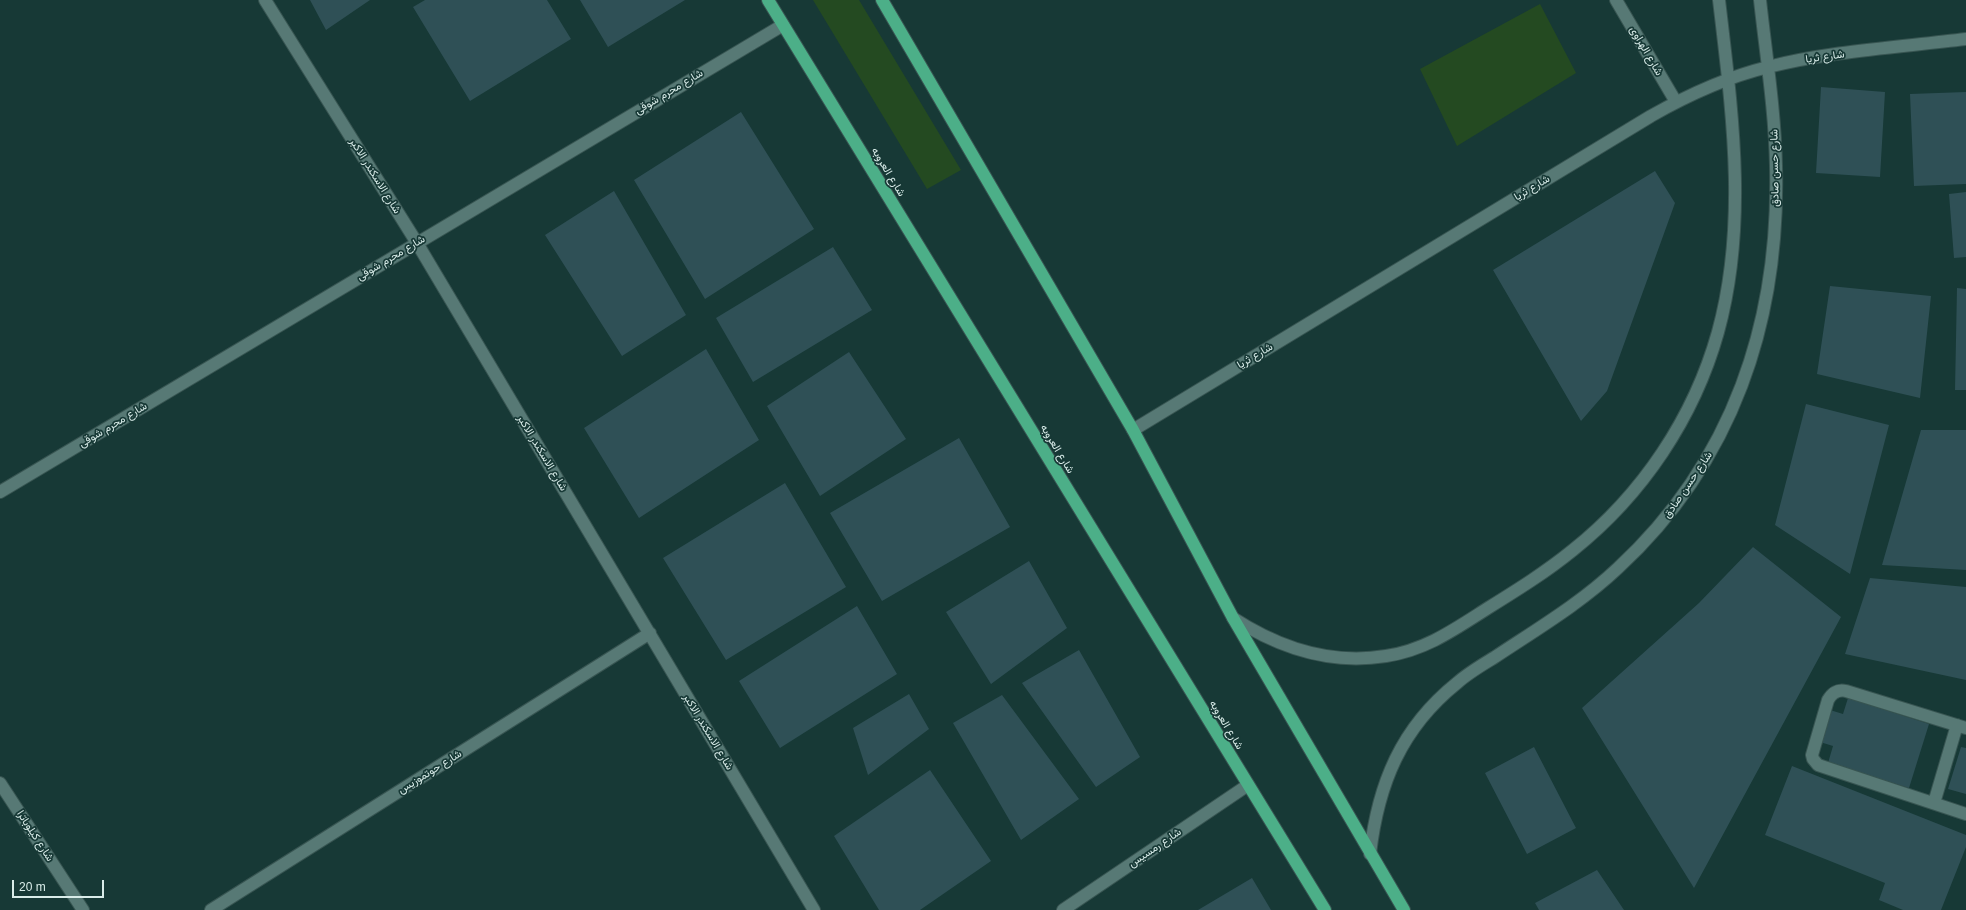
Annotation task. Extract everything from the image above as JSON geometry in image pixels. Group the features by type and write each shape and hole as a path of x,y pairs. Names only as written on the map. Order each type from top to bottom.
{"highway":[{"name":"شارع العروبه","path":"768,0 1325,910"},
{"path":"882,0 1133,430 1232,618 1404,910"}],"street":[{"name":"شارع الاسكندر الاكبر","path":"265,0 417,243 814,910"},
{"name":"شارع الهراوى","path":"1616,0 1676,102"},
{"path":"1232,618 1257,633 1283,645 1311,654 1339,658 1387,656 1410,651 1433,643 1527,584 1573,550 1614,512 1651,469 1672,437 1698,387 1717,334 1730,279 1735,222 1735,168 1728,79 1719,0"},
{"name":"شارع حسن صادق","path":"1370,854 1374,821 1382,789 1395,758 1412,730 1429,710 1457,682 1567,609 1618,569 1648,538 1675,506 1700,470 1721,433 1739,394 1753,354 1764,312 1771,270 1775,229 1776,168 1772,108 1760,0"},
{"name":"شارع محرم شوقى","path":"0,492 783,25"},
{"name":"شارع ثريا","path":"1133,430 1676,102 1728,79 1767,67 1812,58 1966,39"},
{"name":"شارع حوتموزيس","path":"211,910 650,633"},
{"path":"1934,804 1961,726 1846,691 1838,690 1832,694 1828,700 1813,748 1813,759 1818,765 1934,804 1966,814"},
{"name":"شارع كيلوباترا","path":"0,783 83,910"},
{"name":"شارع رمسيس","path":"1063,910 1248,785"}],"green space":[{"path":"813,0 859,0 961,170 927,189"},
{"path":"1540,4 1576,73 1457,146 1420,69"}],"building":[{"path":"310,0 370,0 326,30"},
{"path":"425,0 547,0 571,39 470,101 413,7"},
{"path":"580,0 685,0 608,47"},
{"path":"1821,87 1885,92 1880,177 1816,173"},
{"path":"1966,92 1966,184 1914,186 1910,94"},
{"path":"741,112 814,229 705,299 634,180"},
{"path":"1655,171 1675,203 1607,391 1581,421 1493,270"},
{"path":"614,191 686,315 622,356 545,235"},
{"path":"1966,192 1966,257 1954,258 1949,194"},
{"path":"833,247 872,310 753,382 716,318"},
{"path":"1830,286 1931,296 1920,398 1817,374"},
{"path":"1957,288 1966,289 1966,390 1955,390"},
{"path":"706,349 759,440 639,518 584,428"},
{"path":"849,352 906,439 820,496 767,406"},
{"path":"1806,404 1889,425 1850,574 1775,525"},
{"path":"1921,430 1966,430 1966,570 1882,565"},
{"path":"959,438 1010,527 882,601 830,513"},
{"path":"785,483 846,587 726,660 663,558"},
{"path":"1753,547 1841,617 1694,888 1582,708 1699,603"},
{"path":"1029,561 1067,628 991,684 946,612"},
{"path":"1870,578 1966,587 1966,680 1845,654"},
{"path":"857,606 897,674 780,748 739,681"},
{"path":"1079,650 1140,757 1096,787 1022,683"},
{"path":"909,694 929,729 868,775 853,728"},
{"path":"1002,695 1079,799 1021,840 953,723"},
{"path":"1848,698 1929,724 1909,788 1828,763 1833,746 1820,742 1830,710 1843,714"},
{"path":"1534,747 1576,828 1527,854 1485,773"},
{"path":"1961,747 1966,748 1966,794 1948,789"},
{"path":"1792,766 1966,835 1966,847 1941,910 1903,910 1879,900 1885,883 1765,835"},
{"path":"930,770 991,861 920,910 879,910 834,836"},
{"path":"1597,870 1624,910 1539,910 1535,903"},
{"path":"1252,878 1271,910 1198,910"}]}
